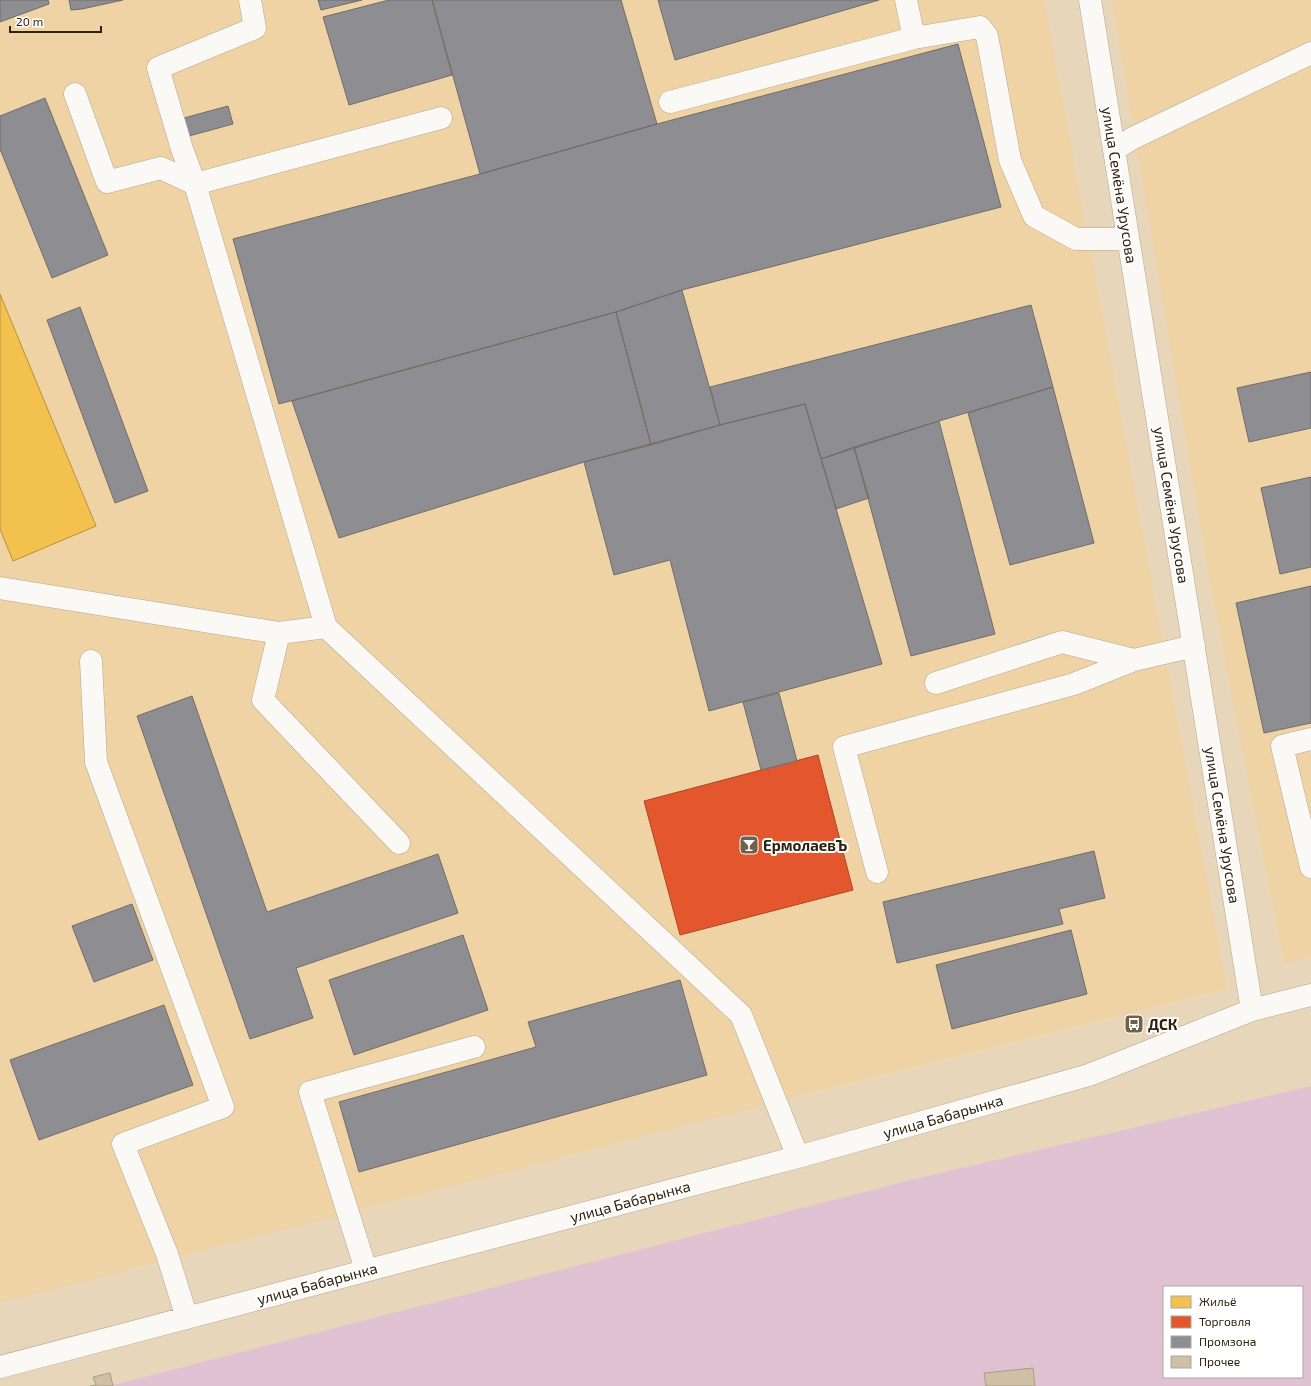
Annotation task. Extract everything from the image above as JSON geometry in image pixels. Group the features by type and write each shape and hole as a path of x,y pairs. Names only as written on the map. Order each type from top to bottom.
{"street":[{"path":"250,0 255,28 158,68 182,150 195,184 326,627 740,1015 798,1156"},
{"path":"906,0 914,38"},
{"name":"улица Семёна Урусова","path":"1090,0 1252,1010"},
{"path":"670,102 914,38 980,27 986,36 1010,160 1034,216 1076,239 1128,239"},
{"path":"1114,150 1133,138 1311,53"},
{"path":"75,94 107,182 161,168 195,184 441,118"},
{"path":"0,588 279,633 326,627"},
{"path":"279,633 263,700 399,843"},
{"path":"936,684 1062,642 1134,660"},
{"path":"877,872 844,747 1074,684 1134,660 1194,646"},
{"path":"91,661 96,762 224,1106 123,1144 167,1254 187,1318"},
{"path":"1311,739 1282,746 1311,867"},
{"name":"улица Бабарынка","path":"0,1367 798,1156 1089,1075 1252,1010 1311,995"},
{"path":"366,1270 310,1092 474,1047"}],"shaded area":[{"path":"0,0 1044,0 1227,989 791,1098 0,1302"},
{"path":"1112,0 1311,0 1311,956 1284,963 1211,589"},
{"path":"1311,1086 1311,1386 109,1386 915,1179"}],"building: Жильё":[{"path":"0,294 96,526 13,561 0,529"}],"building: Торговля":[{"name":"ЕрмолаевЪ","path":"818,755 853,890 680,935 644,801"}],"building: Промзона":[{"path":"0,0 48,0 49,4 0,22"},
{"path":"69,0 123,0 71,10"},
{"path":"318,0 362,0 321,10"},
{"path":"389,0 432,0 452,75 349,105 323,17"},
{"path":"432,0 621,0 657,124 480,174"},
{"path":"658,0 879,0 675,60"},
{"path":"958,44 1001,207 682,290 616,312 279,404 233,239 480,174 657,124"},
{"path":"45,98 108,255 52,278 0,149 0,116"},
{"path":"228,106 233,124 189,136 184,118"},
{"path":"682,290 720,425 651,445 616,312"},
{"path":"1031,305 1053,387 939,421 821,459 805,404 720,425 710,387"},
{"path":"80,307 148,491 115,503 47,320"},
{"path":"616,312 651,445 584,462 339,538 292,401"},
{"path":"1311,372 1311,428 1249,442 1237,388"},
{"path":"1053,387 1094,543 1010,565 968,413"},
{"path":"805,404 882,664 709,711 670,560 614,575 584,462 720,425"},
{"path":"939,421 995,634 911,656 854,447"},
{"path":"854,447 869,498 836,509 821,459"},
{"path":"1311,477 1311,567 1280,574 1261,488"},
{"path":"1311,586 1311,723 1264,733 1236,603"},
{"path":"779,693 797,761 761,770 743,702"},
{"path":"192,696 267,912 438,854 458,913 296,968 313,1018 250,1039 137,716"},
{"path":"1094,851 1105,898 1059,909 1063,924 897,963 883,902"},
{"path":"132,904 153,960 94,982 72,926"},
{"path":"1071,930 1087,994 952,1029 936,965"},
{"path":"463,935 488,1010 354,1055 329,980"},
{"path":"680,980 707,1075 359,1172 339,1102 536,1047 528,1022"},
{"path":"164,1005 193,1085 39,1140 10,1060"}],"building: Прочее":[{"path":"1033,1368 1035,1386 986,1386 984,1373"},
{"path":"110,1373 113,1386 90,1386 96,1385 93,1377"}],"place":[{"name":"ЕрмолаевЪ","path":"749,845"},
{"name":"ДСК","path":"1134,1024"}]}
